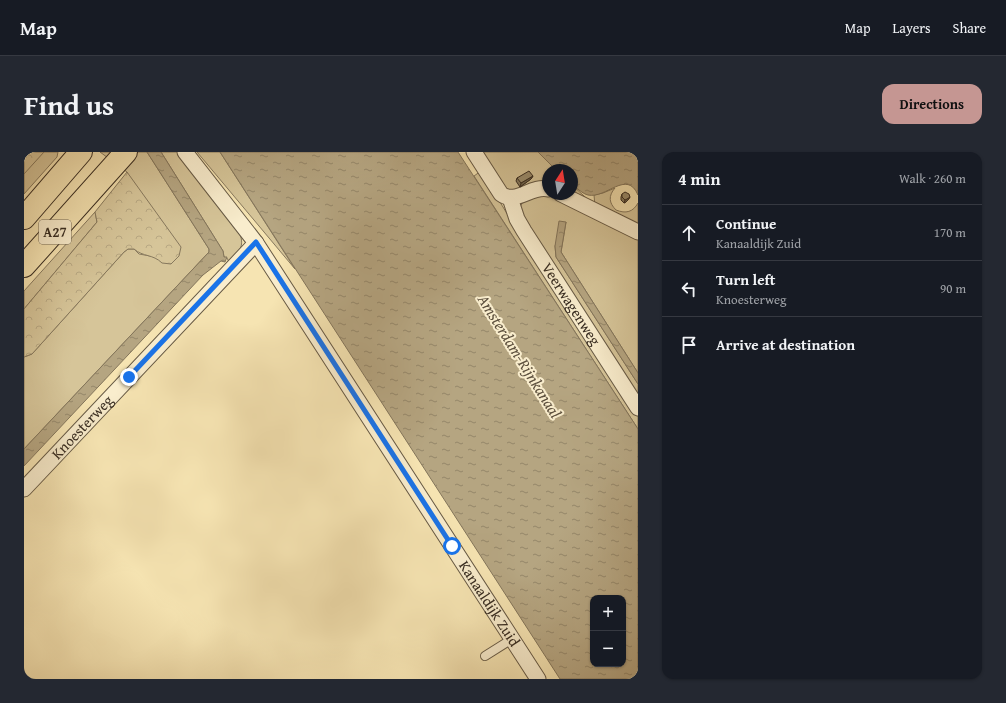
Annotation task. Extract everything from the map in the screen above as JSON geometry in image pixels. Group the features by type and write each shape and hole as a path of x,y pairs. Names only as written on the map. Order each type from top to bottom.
{"highway":[{"name":"A27","path":"24,218 81,152"},
{"name":"A27","path":"24,266 126,152"}],"street":[{"name":"Kanaaldijk Zuid","path":"185,152 256,242 538,679"},
{"path":"474,152 501,194 510,198 533,189 542,188"},
{"name":"Veerwagenweg","path":"510,198 517,219 524,232 638,408"},
{"path":"572,200 638,232"},
{"name":"Knoesterweg","path":"24,489 256,242"}],"lane":[{"path":"485,656 512,639"}],"green space":[{"path":"24,152 58,152 57,157 24,194"},
{"path":"24,152 44,152 24,174"},
{"path":"100,152 147,152 209,249 209,252 24,449 24,357 32,354 124,252 128,249 134,249 139,254 156,257 127,172"},
{"path":"161,152 178,152 238,230 242,240 241,248 229,262 227,258 224,257 223,251"},
{"path":"197,152 220,152 295,269"},
{"path":"481,152 538,152 550,164 542,164 542,185 509,192"},
{"path":"481,171 517,230 638,416 638,429 474,176"},
{"path":"127,172 181,247 179,256 171,264 162,263 155,258 137,252 134,249 128,249 32,354 24,357 24,309 97,222 95,212"},
{"path":"615,188 610,199 616,210 626,212 634,208 638,203 638,228 578,198 578,190 595,206 594,195"},
{"path":"542,192 542,200 563,200 638,237 638,373 561,252 566,222 555,246 556,257 638,384 638,398 526,224 520,207 524,200"},
{"path":"95,212 97,222 24,309 24,291"}],"water":[{"path":"147,152 161,152 223,251 224,257 227,257 225,262 221,261 203,275 24,466 24,449 209,252 209,249"},
{"name":"Amsterdam-Rijnkanaal","path":"220,152 458,152 638,429 638,679 560,679"},
{"path":"538,152 635,152 638,159 638,195 633,188 628,185 622,185 602,193 588,195 578,189 578,164 550,164"},
{"path":"559,221 566,222 561,252 638,373 638,384 556,257 555,246"}],"building":[{"path":"529,171 533,176 521,183 517,178"},
{"path":"625,192 629,194 630,197 625,200 622,197 622,194"}],"route":[{"path":"129,377 256,242 452,546"}]}
